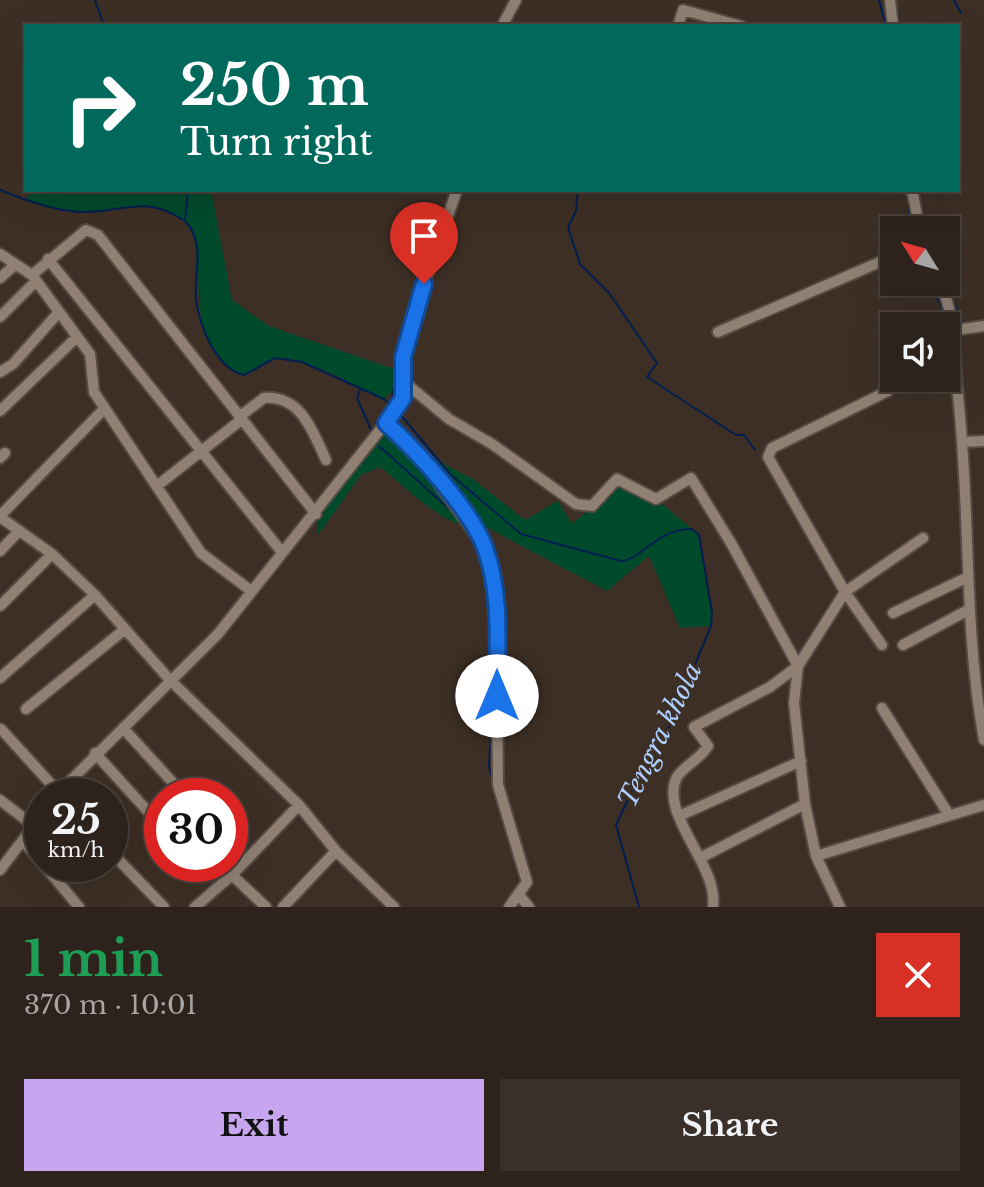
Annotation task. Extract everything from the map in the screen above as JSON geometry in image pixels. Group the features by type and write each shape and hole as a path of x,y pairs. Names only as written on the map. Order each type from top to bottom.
{"street":[{"path":"503,24 516,0"},
{"path":"890,0 893,24"},
{"path":"679,24 683,10 734,24"},
{"path":"72,778 241,608 250,590 316,514 402,402 400,371 412,318 456,192"},
{"path":"912,192 917,216"},
{"path":"0,317 48,259 86,230 98,235 316,514"},
{"path":"0,254 34,278 90,354 92,385 104,409 205,557 250,590"},
{"path":"48,259 281,551"},
{"path":"718,332 880,262"},
{"path":"0,278 15,265"},
{"path":"0,372 13,364 59,312"},
{"path":"960,329 984,326"},
{"path":"0,411 77,337"},
{"path":"403,381 449,419 542,478 576,504 592,506 617,479 656,499 691,478 731,543 798,666 794,703 805,804 816,856 840,907"},
{"path":"960,386 970,609 984,740"},
{"path":"882,645 845,592 770,464 769,452 886,392"},
{"path":"158,485 264,398 285,400 294,405 311,426 326,460"},
{"path":"104,409 0,517 52,554 95,595 170,680 299,805 336,851 394,907"},
{"path":"386,423 414,449 485,548 496,605 497,770 527,882 509,907"},
{"path":"964,442 984,441"},
{"path":"0,551 19,531"},
{"path":"713,907 715,890 679,816 674,788 678,775 699,760 708,746 694,727 770,687 798,666 845,592 923,538"},
{"path":"0,606 52,554"},
{"path":"893,613 968,577"},
{"path":"0,678 95,595"},
{"path":"903,645 970,609"},
{"path":"26,709 124,630"},
{"path":"882,708 949,815"},
{"path":"123,728 169,778"},
{"path":"1,729 44,778"},
{"path":"95,753 144,807"},
{"path":"679,816 801,761"},
{"path":"0,800 24,818"},
{"path":"700,858 805,804"},
{"path":"248,858 299,805"},
{"path":"816,856 984,805"},
{"path":"0,870 23,841"},
{"path":"283,907 336,851"},
{"path":"128,870 164,907"},
{"path":"59,882 79,907"},
{"path":"195,907 224,882"},
{"path":"239,882 266,907"},
{"path":"518,894 529,907"}],"green space":[{"path":"32,192 211,192 232,300 269,326 400,371 403,381 384,399 332,374 291,360 271,360 246,374 234,371 216,354 206,334 200,312 197,249 193,233 185,221 160,208 147,206 80,212 26,200"},
{"path":"386,423 414,449 473,479 525,520 558,501 572,524 618,486 656,499 699,535 712,613 711,626 680,628 649,556 607,591 486,527 472,528 444,517 380,467 361,475 318,535 316,514"}],"waterway":[{"name":"Tengra khola","path":"95,0 103,24"},
{"path":"879,0 885,24"},
{"path":"895,0 900,24"},
{"path":"954,0 961,13"},
{"path":"0,190 69,211 94,212 144,206 169,212 183,220"},
{"name":"Tengra khola","path":"188,192 185,221 197,248 198,309 205,333 225,364 244,375 275,358 302,362 384,399 392,406"},
{"path":"578,192 576,211 568,227 580,264 609,293 657,363 647,377 736,435 744,435 755,450"},
{"path":"907,192 910,216"},
{"path":"919,192 919,201"},
{"path":"937,296 944,312"},
{"path":"951,296 962,322"},
{"path":"391,403 400,350"},
{"path":"360,390 357,398 372,432"},
{"name":"Tengra khola","path":"399,413 450,474 521,534 621,561 669,533 692,529 699,535 712,613 711,626 670,725 638,783 638,778 616,825 639,907"},
{"path":"379,446 456,515"},
{"path":"469,534 478,547 486,579"},
{"path":"489,593 491,619"},
{"path":"492,709 489,767 494,782"}],"route":[{"path":"424,284 412,318 400,371 402,402 386,423 414,449 485,548 496,605 497,696"}]}
